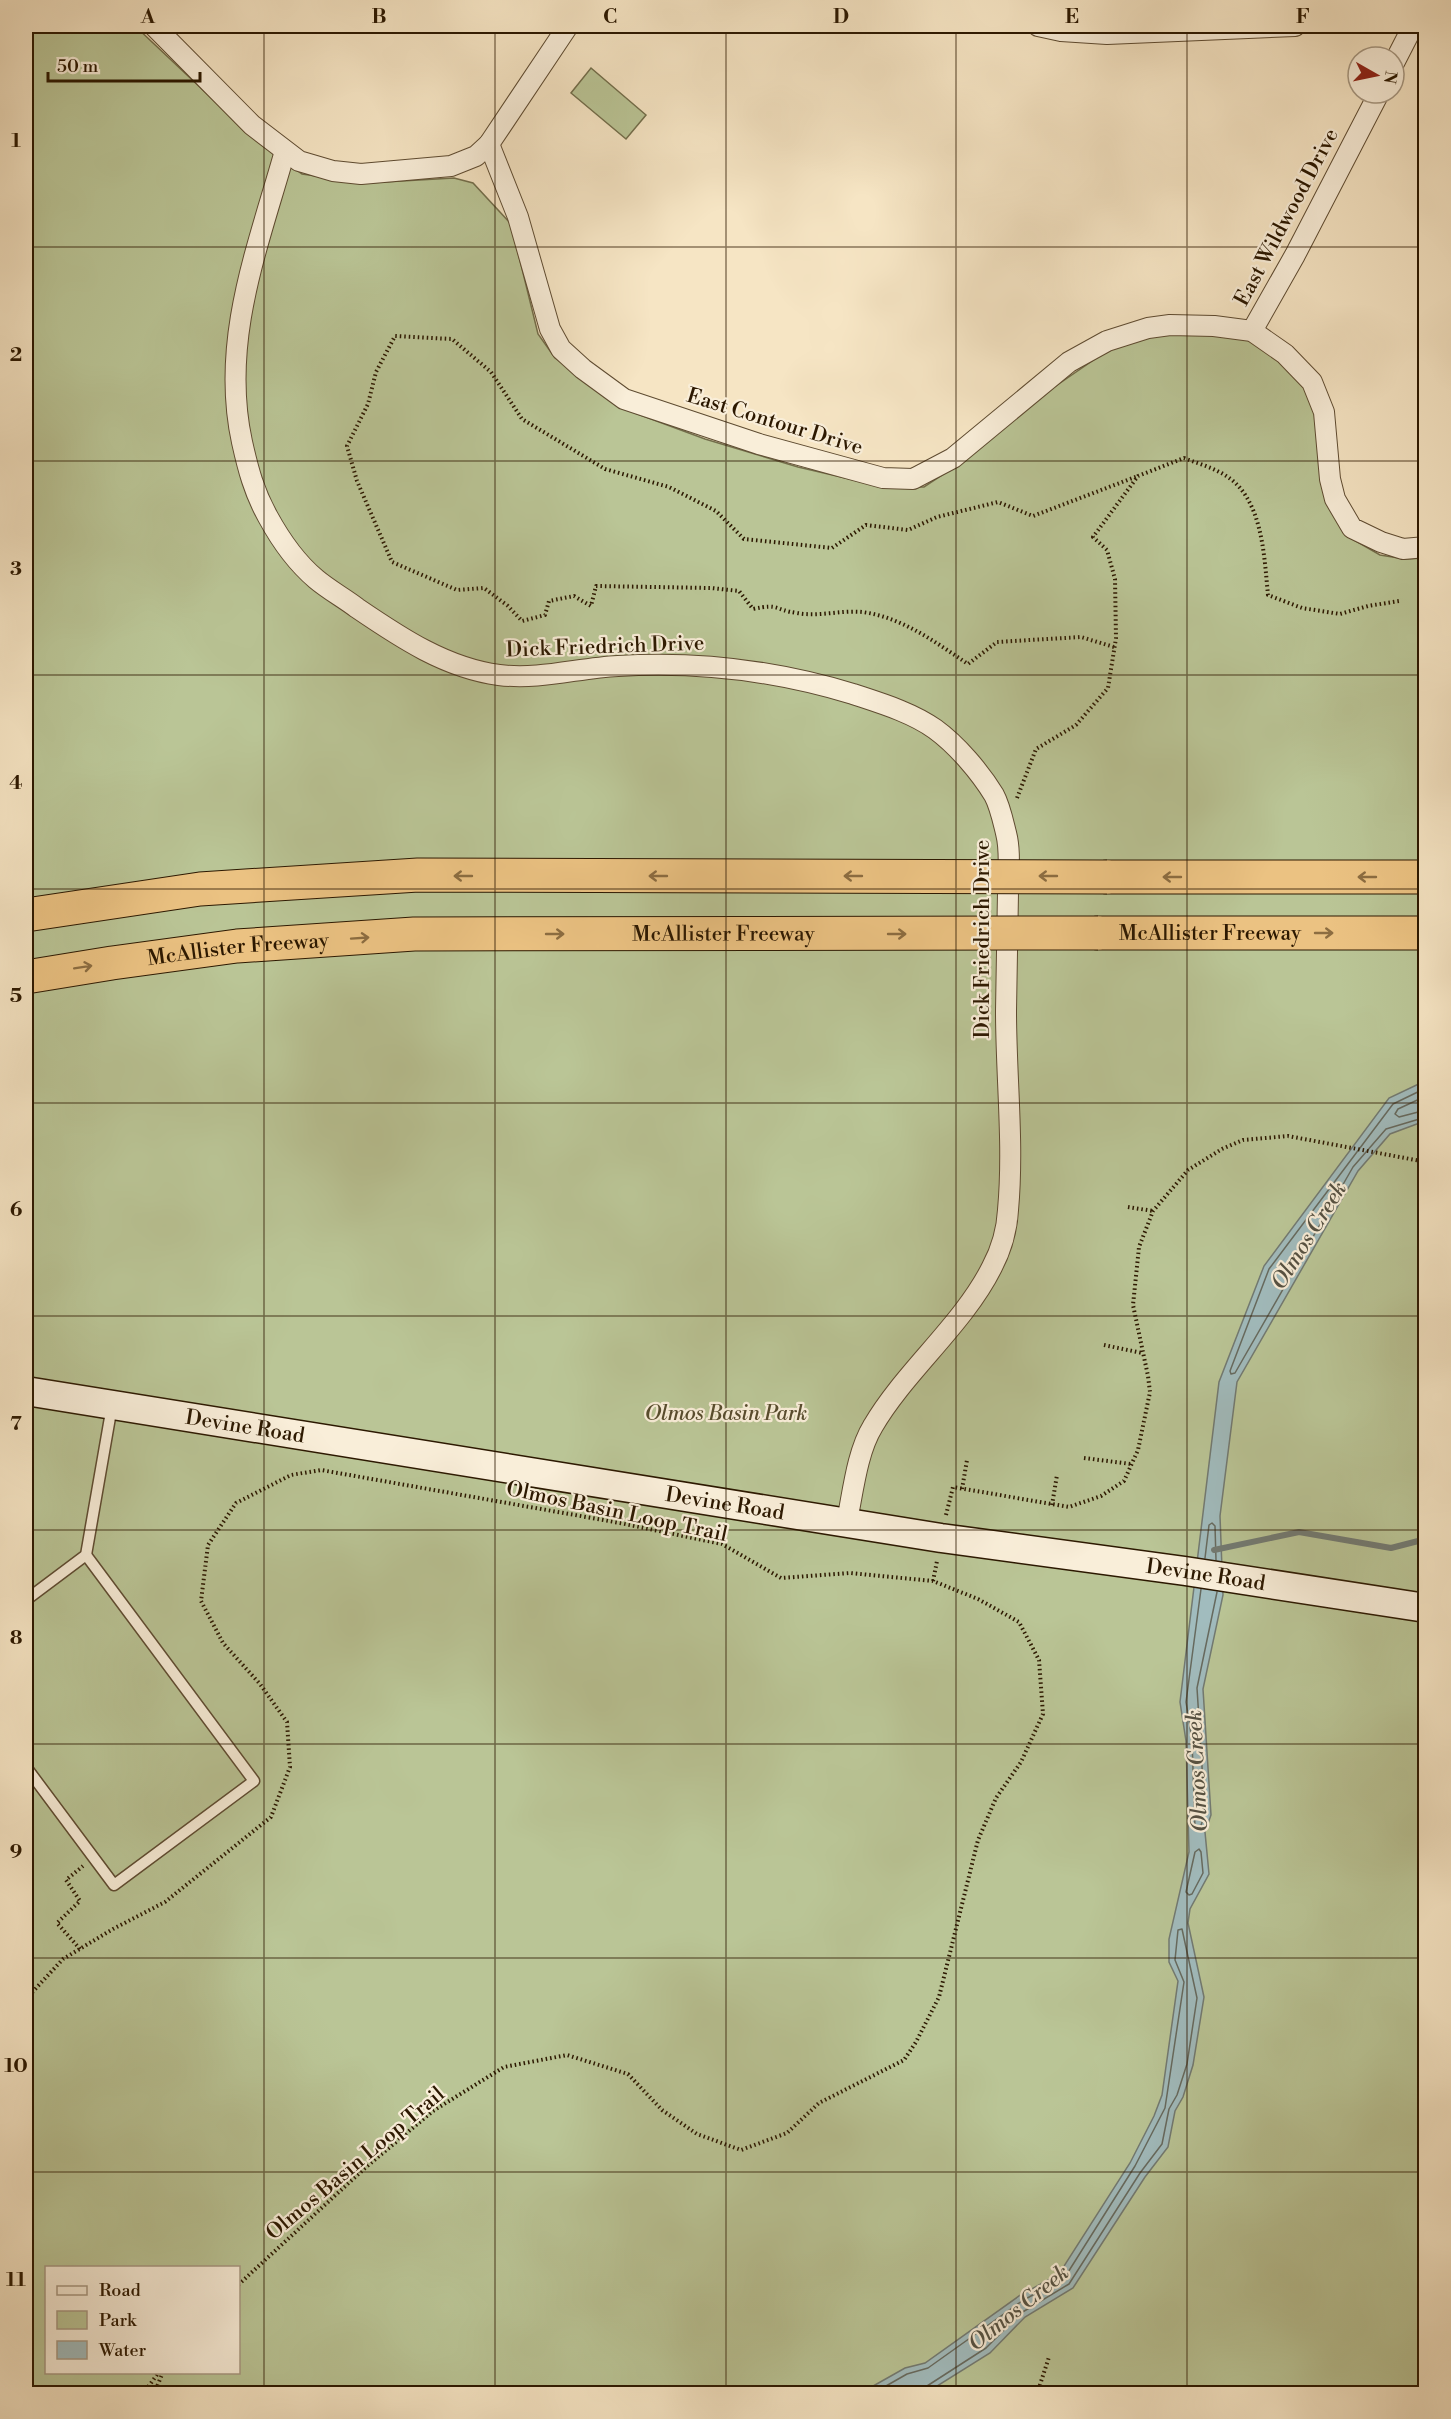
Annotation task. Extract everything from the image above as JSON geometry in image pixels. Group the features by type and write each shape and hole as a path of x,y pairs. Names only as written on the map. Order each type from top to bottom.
{"highway":[{"path":"26,915 200,889 418,875 1425,877"},
{"name":"McAllister Freeway","path":"26,977 237,946 414,934 1425,933"}],"street":[{"path":"154,26 252,124 285,151 299,161 333,171 361,174 451,166 476,156 489,144 568,26"},
{"path":"1038,26 1060,31 1107,34 1295,26"},
{"path":"1403,45 1413,26"},
{"name":"East Wildwood Drive","path":"1252,331 1295,255 1373,105"},
{"name":"East Contour Drive","path":"489,144 518,217 550,329 561,349 583,369 624,399 759,444 883,478 913,479 953,459 1069,362 1107,341 1148,328 1170,325 1214,326 1252,331 1284,354 1311,382 1324,412 1330,479 1335,499 1352,528 1402,549 1425,547"},
{"name":"Dick Friedrich Drive","path":"285,151 242,309 234,360 237,417 251,484 281,538 314,578 390,630 436,657 471,670 503,676 536,677 614,666 692,664 736,668 804,679 875,701 916,718 937,730 967,759 996,798 1008,840 1006,1060 1010,1169 1006,1229 994,1264 986,1278 942,1339 898,1391 870,1429 855,1477 847,1521"},
{"name":"Devine Road","path":"26,1391 847,1521 941,1538 1248,1580 1425,1608"}],"lane":[{"path":"26,1600 86,1555 112,1406"},
{"path":"26,1767 114,1886 254,1781 86,1555"}],"path":[{"path":"1114,647 1081,637 997,642 968,664 913,628 883,616 860,612 798,613 773,605 753,609 739,591 711,588 596,586 591,606 574,596 549,601 545,615 522,621 508,606 484,588 457,590 392,562 357,481 347,446 368,404 376,372 395,336 452,339 491,372 522,419 605,469 669,487 716,511 744,539 832,548 866,525 908,530 937,517 998,502 1033,516 1184,458 1224,474 1245,495 1262,531 1268,595 1302,608 1340,614 1399,601"},
{"path":"1016,800 1018,789 1036,749 1076,725 1108,688 1114,647 1115,579 1107,550 1093,537 1138,476"},
{"path":"941,1538 954,1487 1069,1507 1101,1496 1124,1481 1138,1450 1149,1392 1148,1376 1133,1305 1139,1247 1153,1211 1188,1170 1222,1149 1243,1140 1288,1136 1425,1162"},
{"path":"1128,1207 1153,1211"},
{"path":"1104,1346 1142,1353"},
{"path":"1084,1458 1131,1464"},
{"path":"962,1489 967,1460"},
{"name":"Olmos Basin Loop Trail","path":"26,1998 63,1959 165,1902 271,1817 290,1767 287,1722 260,1684 223,1643 201,1601 208,1545 236,1503 291,1475 321,1470 620,1523 722,1544 781,1578 850,1573 933,1581 978,1599 1019,1622 1039,1660 1043,1714 1021,1762 996,1798 978,1840 939,1997 904,2060 819,2103 787,2133 741,2150 697,2134 670,2116 628,2074 567,2055 504,2067 433,2111 349,2183 240,2283"},
{"path":"1052,1505 1057,1475"},
{"path":"80,1949 57,1923 80,1901 66,1880 93,1858"},
{"path":"1037,2394 1048,2357"},
{"path":"143,2394 160,2374"},
{"path":"154,2394 161,2374"}],"green space":[{"name":"Olmos Basin Park","path":"26,26 135,26 257,141 302,174 367,183 454,178 473,183 511,224 538,334 555,358 635,413 705,439 798,467 884,487 924,487 962,462 1047,392 1098,357 1129,340 1190,330 1247,340 1262,346 1306,385 1318,420 1330,498 1347,536 1380,555 1405,559 1425,558 1425,2393 26,2394"},
{"path":"591,68 646,115 626,139 571,93"}],"water":[{"name":"Olmos Creek","path":"1425,1081 1425,1121 1390,1134 1358,1171 1237,1382 1220,1516 1223,1595 1203,1689 1211,1815 1205,1832 1209,1874 1190,1909 1188,1923 1204,1997 1193,2065 1183,2097 1175,2111 1168,2147 1145,2177 1073,2288 1025,2317 990,2353 926,2393 859,2394 905,2368 925,2363 1019,2296 1059,2274 1130,2163 1154,2116 1162,2095 1178,1981 1169,1962 1169,1939 1189,1852 1186,1741 1180,1702 1219,1382 1264,1266 1389,1098"}],"waterway":[{"path":"1214,1550 1299,1532 1391,1548 1426,1539"}]}
